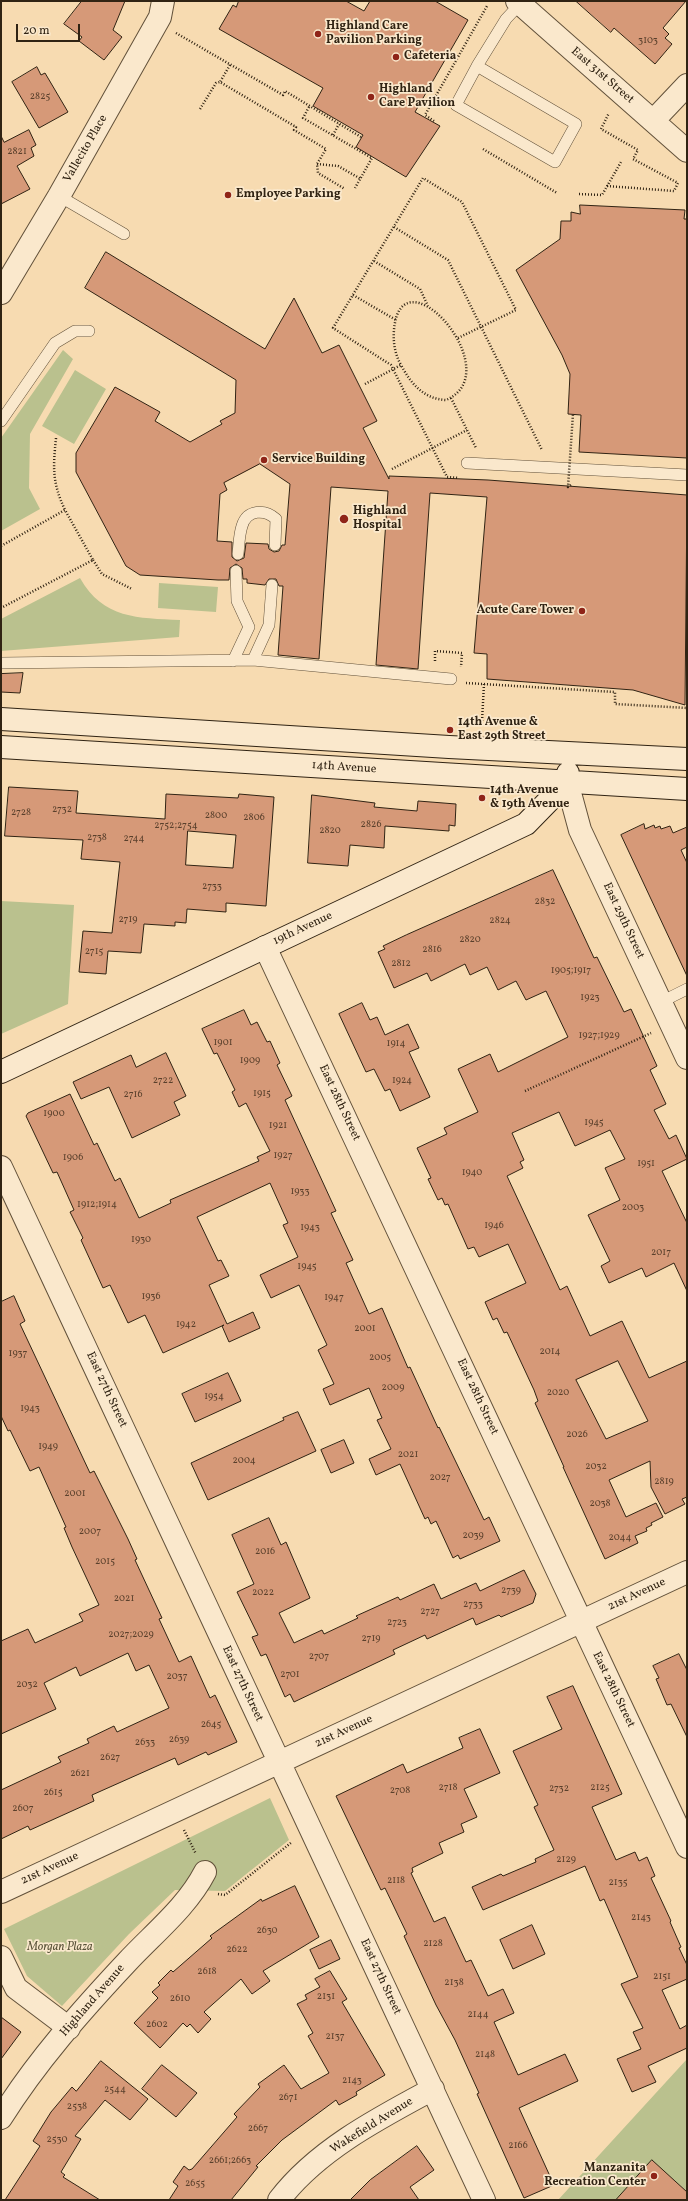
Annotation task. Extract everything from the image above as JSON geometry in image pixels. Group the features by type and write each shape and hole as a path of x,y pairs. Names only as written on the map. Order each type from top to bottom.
{"street":[{"name":"Vallecito Place","path":"1,293 59,196 160,17 163,1"},
{"name":"East 31st Street","path":"518,2 687,151"},
{"path":"653,121 687,85"},
{"path":"1,719 570,754 687,758"},
{"name":"14th Avenue","path":"1,747 687,789"},
{"path":"567,782 570,754"},
{"name":"19th Avenue","path":"1,1072 526,824 567,782"},
{"name":"East 29th Street","path":"567,782 580,830 687,1058"},
{"name":"East 28th Street","path":"265,947 440,1317 580,1621 687,1847"},
{"name":"East 27th Street","path":"1,1167 484,2200"},
{"name":"21st Avenue","path":"1,1892 687,1572"},
{"name":"Highland Avenue","path":"1,2118 69,2028 126,1962 200,1882"},
{"path":"1,1958 16,1988 69,2028"},
{"name":"Wakefield Avenue","path":"279,2200 288,2188 330,2150 433,2089"}],"lane":[{"path":"478,66 576,124 555,162 456,104 478,66 506,19 518,2"},
{"path":"59,196 124,234"},
{"path":"1,421 55,343 75,331 89,331"},
{"path":"467,464 687,475"},
{"path":"238,554 242,525 247,516 259,511 268,512 276,519 275,545"},
{"path":"233,661 249,626 237,601 236,571"},
{"path":"253,660 269,625 272,585"},
{"path":"1,663 253,660 457,679"},
{"path":"661,1002 687,989"}],"path":[{"path":"434,121 425,115 487,6"},
{"path":"176,33 283,95 285,91 309,107 361,137"},
{"path":"200,108 216,84 220,82 230,64"},
{"path":"220,82 296,127 294,130 326,149 317,164 318,173 345,189"},
{"path":"309,107 303,118 372,158 355,188"},
{"path":"607,186 674,191 678,183 633,159 638,150 602,129 608,113"},
{"path":"333,135 339,124"},
{"path":"483,149 557,193"},
{"path":"579,194 602,195 621,162"},
{"path":"317,164 338,166 361,179"},
{"path":"458,338 516,310 462,202 423,178 333,328 391,365 447,477 462,478"},
{"path":"394,228 448,260 551,468 555,484 579,485"},
{"path":"374,261 420,289 428,306"},
{"path":"353,295 396,320"},
{"path":"417,303 428,306 443,317 458,338 465,364 465,377 458,393 446,400 437,400 426,396 408,378 400,366 394,342 396,320 402,308 410,304 417,303"},
{"path":"365,384 400,366"},
{"path":"451,398 484,465"},
{"path":"571,485 568,487 573,414"},
{"path":"392,469 467,430"},
{"path":"56,438 53,465 56,490 65,510 102,574 132,589"},
{"path":"1,546 65,510"},
{"path":"1,608 93,560"},
{"path":"435,661 435,651 462,653 457,679 484,684 615,692 615,704 687,708"},
{"path":"482,721 484,684"},
{"path":"525,1091 644,1037"},
{"path":"174,1811 200,1882 225,1895 310,1829"}],"green space":[{"path":"63,350 73,359 30,434 29,488 40,509 1,531 1,438"},
{"path":"75,370 106,389 74,444 42,426"},
{"path":"80,578 99,602 111,609 136,617 180,620 179,637 1,651 1,619"},
{"path":"159,583 218,587 216,612 158,608"},
{"path":"1,901 74,905 68,1004 1,1034"},
{"name":"Morgan Plaza","path":"270,1798 289,1840 225,1891 175,1890 129,1934 62,2006 27,1976 4,1929"},
{"path":"687,2059 687,2200 558,2200"}],"building":[{"path":"82,1 125,1 113,30 122,37 104,60 79,41 82,37 64,24"},
{"name":"Highland Care Pavilion","path":"239,1 346,1 364,11 370,1 435,1 468,20 415,112 440,126 406,177 356,147 363,135 313,106 323,88 219,29 233,5 236,7"},
{"path":"576,1 686,1 663,28 669,34 665,38 672,44 655,64 614,28 611,32"},
{"path":"37,67 41,75 45,73 68,112 39,128 12,82"},
{"path":"29,130 36,145 31,148 34,156 17,166 30,189 1,204 1,136 4,142"},
{"path":"580,205 685,210 684,219 687,219 687,458 579,452 581,415 568,414 570,374 562,355 516,270 560,239 561,221 571,221 571,212 580,214"},
{"path":"106,252 265,349 294,298 322,353 339,345 377,421 363,428 389,479 389,476 488,480 687,495 685,705 633,690 487,679 487,654 474,653 487,497 430,493 418,669 376,665 388,491 331,487 319,659 278,655 283,586 279,586 276,579 269,579 265,585 247,583 247,579 243,579 242,568 236,564 230,568 229,580 140,575 126,566 76,472 76,453 115,387 160,412 155,421 190,442 222,424 220,421 235,413 236,380 85,288","holes":["260,464 290,484 285,545 282,545 279,551 274,552 269,549 268,544 246,543 244,558 237,561 232,557 232,542 217,541 220,494 227,490 224,483"]},
{"path":"23,673 20,693 1,692 1,674"},
{"path":"9,787 78,791 76,813 165,819 166,794 238,798 239,794 274,797 266,906 226,903 226,912 187,909 186,923 175,922 175,926 144,924 141,953 108,951 106,974 79,972 83,931 112,933 120,862 81,859 83,840 5,836","holes":["188,831 236,835 233,868 186,865"]},
{"path":"312,795 375,803 374,807 417,811 418,801 456,804 455,826 449,825 449,831 385,826 384,848 350,845 348,866 308,863"},
{"path":"644,824 645,829 654,825 655,828 660,826 661,829 670,826 673,833 687,827 687,847 681,850 687,863 687,976 621,835"},
{"path":"553,870 594,958 597,957 624,1012 631,1009 657,1066 650,1070 666,1104 654,1110 669,1139 676,1135 687,1159 662,1171 687,1223 687,1291 674,1263 646,1277 642,1268 609,1283 601,1266 610,1261 588,1215 620,1200 605,1168 625,1159 610,1130 575,1146 559,1112 512,1133 524,1160 520,1162 523,1168 507,1176 560,1290 567,1286 590,1336 622,1321 649,1378 687,1361 687,1497 682,1499 685,1504 665,1514 651,1487 650,1461 609,1480 626,1517 656,1503 663,1517 651,1523 652,1525 646,1528 647,1531 635,1536 638,1543 605,1559 535,1403 538,1401 534,1390 507,1332 504,1333 497,1318 493,1320 485,1302 526,1283 508,1244 479,1257 474,1247 468,1249 448,1204 445,1205 442,1198 438,1200 428,1179 431,1178 417,1148 447,1134 444,1128 478,1112 458,1069 490,1054 498,1072 568,1037 546,991 526,1000 516,981 498,990 487,967 470,975 465,964 431,981 427,973 394,988 378,952 385,949 383,946","holes":["618,1361 648,1421 606,1439 576,1380"]},
{"path":"362,1003 370,1020 377,1017 385,1035 408,1024 419,1048 409,1052 430,1097 400,1111 390,1089 385,1091 374,1069 366,1072 339,1014"},
{"path":"244,1010 251,1025 257,1022 267,1042 270,1041 280,1063 277,1065 292,1096 285,1100 336,1211 331,1213 353,1260 346,1263 369,1314 382,1308 408,1368 410,1367 438,1428 439,1427 484,1520 489,1517 500,1541 460,1559 458,1555 453,1558 436,1521 431,1524 428,1517 425,1519 400,1464 376,1475 369,1459 391,1449 377,1420 382,1418 369,1388 330,1405 323,1389 334,1384 318,1350 327,1345 299,1285 271,1298 260,1275 298,1257 283,1225 288,1223 270,1183 197,1217 218,1261 221,1260 229,1276 209,1285 227,1324 253,1312 260,1328 229,1342 222,1326 224,1325 163,1353 145,1315 128,1323 110,1285 103,1288 81,1240 83,1238 70,1212 74,1210 57,1172 53,1173 26,1116 28,1113 70,1094 94,1145 97,1143 115,1181 120,1178 139,1218 171,1203 170,1200 259,1161 257,1157 270,1151 246,1103 239,1107 232,1092 235,1090 217,1053 214,1054 202,1029"},
{"path":"166,1053 186,1096 174,1102 180,1115 132,1138 109,1087 81,1099 73,1082 131,1055 136,1067"},
{"path":"14,1296 25,1321 20,1324 90,1473 94,1471 128,1539 137,1559 135,1560 162,1618 159,1619 179,1662 191,1656 210,1698 215,1695 237,1742 208,1755 206,1752 178,1765 175,1758 92,1795 94,1801 30,1830 28,1826 1,1839 1,1790 61,1762 58,1757 89,1743 87,1739 114,1726 117,1732 169,1708 149,1665 136,1671 128,1653 80,1676 76,1667 44,1683 56,1709 1,1734 1,1641 28,1629 35,1643 83,1621 79,1614 99,1605 72,1547 64,1528 66,1527 39,1467 30,1471 10,1430 8,1431 1,1416 1,1302"},
{"path":"228,1373 241,1401 195,1422 182,1394"},
{"path":"298,1412 316,1451 208,1500 191,1463"},
{"path":"344,1440 354,1463 331,1473 321,1450"},
{"path":"269,1518 281,1545 286,1542 310,1598 279,1613 294,1643 322,1630 324,1634 358,1618 356,1616 398,1597 400,1600 434,1584 441,1599 476,1583 480,1591 524,1570 536,1594 533,1603 501,1617 499,1615 476,1625 473,1618 427,1639 425,1635 393,1650 395,1654 294,1702 290,1694 285,1697 266,1654 261,1656 252,1637 258,1635 237,1592 254,1584 232,1535"},
{"path":"679,1654 687,1670 687,1737 671,1704 667,1705 656,1679 659,1678 653,1666"},
{"path":"573,1686 622,1794 592,1807 616,1860 635,1852 639,1861 647,1857 655,1876 651,1878 671,1921 670,1922 681,1947 679,1948 687,1965 687,1979 662,1990 680,2029 687,2025 687,2048 648,2066 656,2082 632,2092 617,2059 641,2049 633,2032 643,2028 621,1984 638,1977 604,1899 600,1901 585,1866 483,1910 472,1887 501,1874 503,1876 536,1862 535,1859 554,1850 534,1807 538,1805 513,1751 562,1729 547,1697"},
{"path":"480,1729 500,1773 464,1789 477,1817 461,1824 464,1832 439,1843 443,1853 412,1868 413,1872 411,1873 434,1922 445,1917 466,1962 471,1960 488,1996 503,1989 514,2013 494,2022 518,2075 565,2054 578,2081 519,2108 554,2185 524,2198 477,2094 479,2093 455,2040 436,2005 404,1936 407,1934 385,1888 381,1890 336,1796 403,1764 407,1773 463,1748 459,1738"},
{"path":"295,1886 319,1937 263,1971 270,1981 252,1994 241,1979 204,2012 211,2019 198,2033 190,2024 187,2027 183,2023 160,2048 134,2023 158,1998 152,1992 160,1985 158,1983 171,1970 173,1972 212,1938 210,1936 261,1899 262,1901"},
{"path":"532,1925 545,1954 513,1969 500,1940"},
{"path":"331,1940 340,1959 319,1969 310,1950"},
{"path":"330,1971 347,1999 342,2002 385,2075 356,2092 357,2095 339,2105 336,2100 282,2140 256,2166 258,2167 231,2200 169,2200 178,2186 173,2182 184,2166 189,2170 192,2169 237,2117 234,2114 260,2087 258,2084 284,2065 301,2089 329,2073 308,2036 313,2033 297,2004 307,1999 305,1995 320,1987 315,1979"},
{"path":"1,2017 21,2032 1,2059"},
{"path":"101,2061 148,2099 130,2120 105,2100 75,2136 81,2139 61,2172 65,2175 63,2177 100,2200 5,2200 40,2146 33,2141 51,2112 72,2087 76,2091"},
{"path":"162,2065 197,2093 176,2117 142,2089"},
{"path":"417,2146 434,2170 410,2187 419,2200 350,2200 370,2180"},
{"name":"Manzanita Recreation Center","path":"652,2160 687,2192 687,2200 616,2200"}],"place":[{"name":"Highland Care Pavilion Parking","path":"318,34"},
{"name":"Cafeteria","path":"396,57"},
{"name":"Highland Care Pavilion","path":"371,97"},
{"name":"Employee Parking","path":"228,195"},
{"name":"Service Building","path":"264,460"},
{"name":"Highland Hospital","path":"344,519"},
{"name":"Acute Care Tower","path":"582,611"},
{"name":"14th Avenue & East 29th Street","path":"450,730"},
{"name":"14th Avenue & 19th Avenue","path":"482,798"},
{"name":"Manzanita Recreation Center","path":"654,2176"}]}
